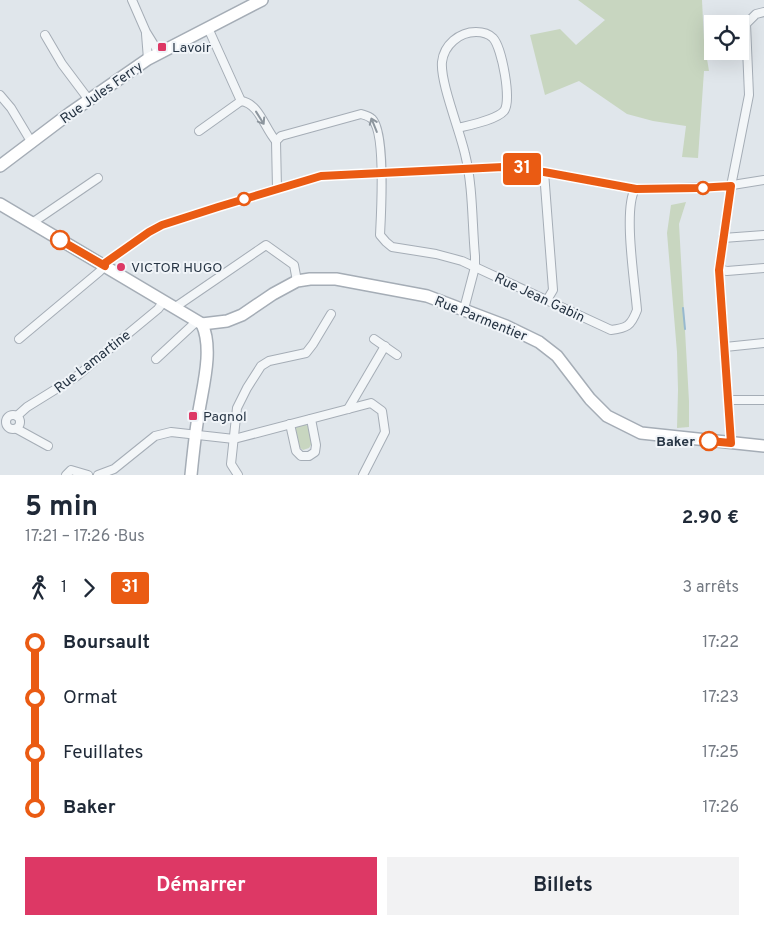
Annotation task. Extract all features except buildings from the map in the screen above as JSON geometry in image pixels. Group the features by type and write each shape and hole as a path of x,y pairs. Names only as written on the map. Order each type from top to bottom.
{"street":[{"path":"132,0 146,32 153,56"},
{"name":"Rue Jules Ferry","path":"0,166 89,100 153,56 262,0"},
{"path":"731,443 719,270 731,186 749,95 746,24 756,14 764,12"},
{"path":"208,28 241,101"},
{"path":"146,32 153,56"},
{"path":"458,128 492,118 502,113 507,107 507,89 498,46 494,39 482,32 459,36 453,40 448,46 442,63 445,85 468,169 475,267 464,309"},
{"path":"45,35 62,64 89,100"},
{"path":"0,95 11,108 32,142"},
{"path":"200,131 241,101"},
{"path":"241,101 253,107 276,141 277,189"},
{"name":"Rue Jean Gabin","path":"276,141 281,136 361,114 371,118 376,124 383,173 380,235 386,242 392,246 462,261 610,330 622,329 633,322 637,310 629,219 632,195 636,189"},
{"path":"19,338 105,266 105,263 162,225 321,176 503,167 544,172 636,189 731,186 764,180"},
{"path":"544,172 554,290 547,300"},
{"path":"32,223 98,178"},
{"path":"0,204 199,322 206,333 208,352 195,434 191,475"},
{"path":"723,238 764,235"},
{"path":"174,308 266,245 294,265 297,282"},
{"path":"719,270 764,268"},
{"name":"Rue Parmentier","path":"199,322 226,321 242,316 274,294 297,282 310,279 336,279 427,296 524,334 549,348 590,399 607,416 626,427 641,433 764,446"},
{"name":"Rue Lamartine","path":"17,416 27,407 77,376 158,309 164,301"},
{"path":"238,475 231,464 237,408 261,366 270,361 306,353 330,314"},
{"path":"156,359 199,322"},
{"path":"374,339 397,355"},
{"path":"725,347 764,343"},
{"path":"348,409 385,346"},
{"path":"357,394 382,411 385,432 363,475"},
{"path":"729,400 764,400"},
{"path":"98,475 114,469 155,436 171,432 234,439 371,403"},
{"path":"10,416 17,416 20,422 17,428 4,430 3,421 10,416"},
{"path":"290,424 296,451 301,456 308,456 315,452 316,445 311,419"},
{"path":"17,428 48,446"},
{"path":"66,475 71,470 88,475"}],"green space":[{"path":"578,0 702,0 704,60 707,60 709,71 704,71 698,158 682,157 686,126 653,121 627,114 579,81 545,95 530,35 560,29 576,45 605,20"},
{"path":"686,202 679,224 689,427 677,428 677,352 667,233 671,205"},
{"path":"305,424 309,427 312,443 309,448 303,450 299,447 294,431 297,426"}],"waterway":[{"path":"683,308 685,329"}],"bus line":[{"name":"31","path":"60,240 105,266 105,263 162,225 321,176 503,167 544,172 636,189 731,186 719,270 731,443 709,441"}],"place":[{"name":"Lavoir","path":"162,47"},
{"name":"VICTOR HUGO","path":"121,267"},
{"name":"Pagnol","path":"193,416"},
{"name":"Baker","path":"709,441"}]}
